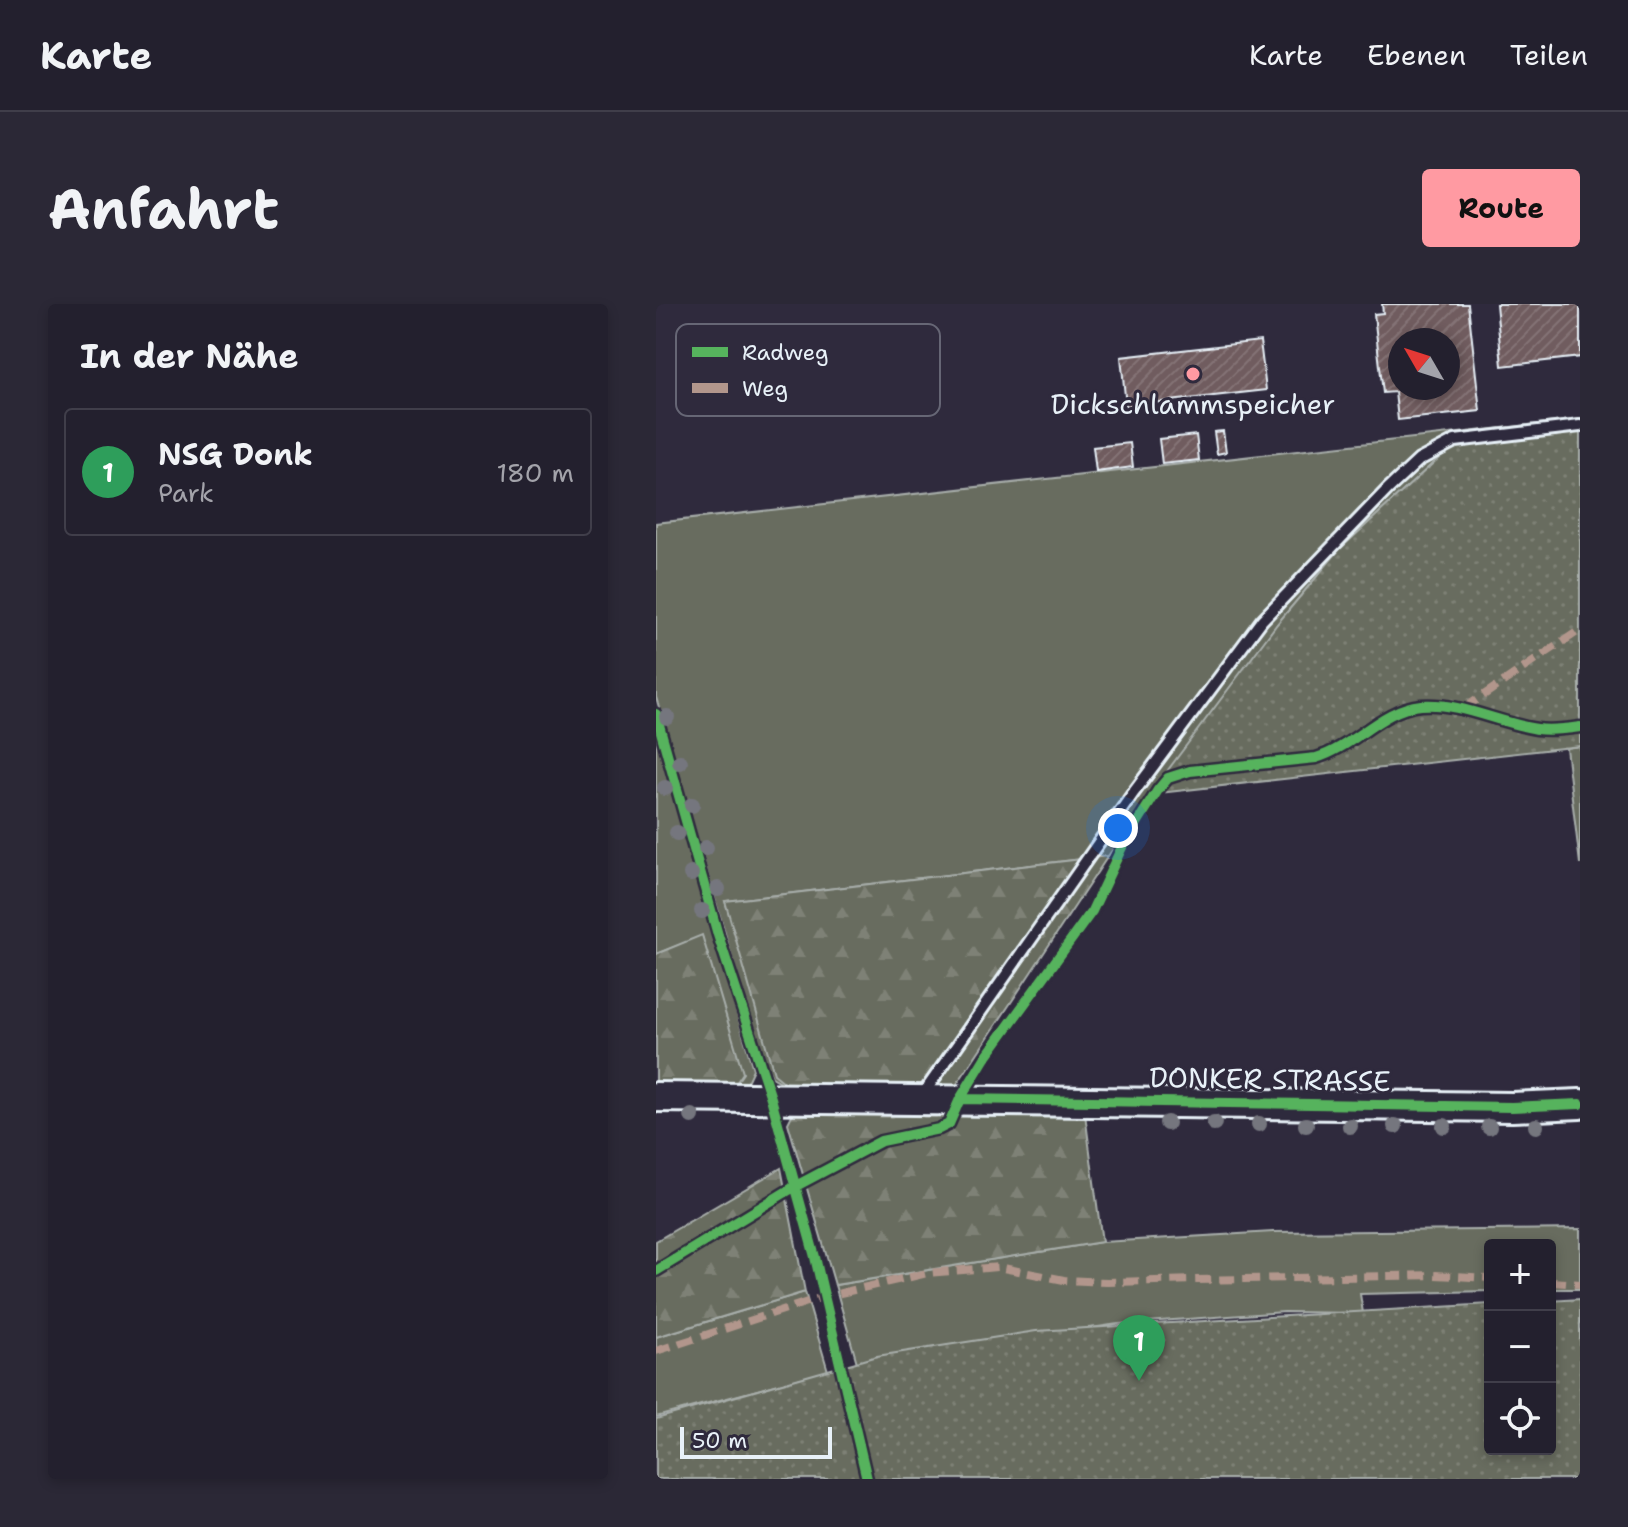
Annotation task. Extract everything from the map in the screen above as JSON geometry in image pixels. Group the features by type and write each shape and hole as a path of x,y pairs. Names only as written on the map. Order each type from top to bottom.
{"street":[{"name":"DONKER STRASSE","path":"656,1097 1512,1107 1580,1104"}],"lane":[{"path":"920,1099 1134,792 1262,620 1388,489 1419,460 1455,441 1580,426"}],"green space":[{"path":"1580,419 1580,746 1150,794 1277,624 1339,550 1467,432"},
{"path":"1467,432 1339,550 1277,624 1108,856 725,901 790,1087 772,1077 760,1053 656,697 656,523"},
{"path":"656,737 753,1069 745,1086 734,1086 702,936 656,954"},
{"path":"1580,746 1580,864 1566,748"},
{"path":"1108,856 955,1087 790,1087 774,1074 725,901"},
{"path":"702,935 743,1073 734,1086 656,1085 656,954"},
{"path":"796,1107 1085,1114 1102,1242 835,1285 788,1123"},
{"path":"781,1168 805,1292 656,1337 656,1241"},
{"path":"1580,1229 1580,1289 1556,1289 1556,1239 1484,1239 1484,1291 1360,1294 1363,1313 1284,1312 1118,1324 857,1363 835,1285 1102,1242 1273,1232"},
{"path":"805,1292 828,1371 656,1417 656,1337"},
{"path":"1580,1299 1580,1479 656,1479 656,1419 877,1356 1036,1331 1484,1304 1484,1455 1556,1455 1556,1301"}],"building":[{"path":"1382,304 1468,304 1480,411 1398,420 1396,400 1460,400 1460,328 1388,328 1388,393 1383,393 1374,314 1383,313"},
{"path":"1496,304 1580,304 1580,357 1502,366"},
{"name":"Dickschlammspeicher","path":"1260,341 1266,390 1126,406 1121,357"},
{"path":"1223,431 1226,452 1217,454 1214,432"},
{"path":"1196,435 1199,460 1162,464 1159,439"},
{"path":"1130,443 1133,467 1096,472 1093,447"}],"marked path":[{"path":"1463,709 1580,630"},
{"path":"656,1351 823,1297 928,1273 998,1267 1064,1280 1107,1282 1435,1275 1484,1278"},
{"path":"1556,1282 1580,1284"}],"cycle path":[{"path":"656,1271 794,1187 881,1141 939,1129 949,1124 985,1058 1092,911 1123,845 1168,778 1190,771 1316,758 1343,746 1393,713 1421,705 1465,710 1537,729 1580,727"},
{"path":"656,714 718,935 771,1098 815,1257 867,1479"},
{"path":"960,1099 1512,1107 1580,1104"}],"place":[{"name":"Dickschlammspeicher","path":"1193,374"},
{"name":"NSG Donk","path":"1139,1381"}]}
